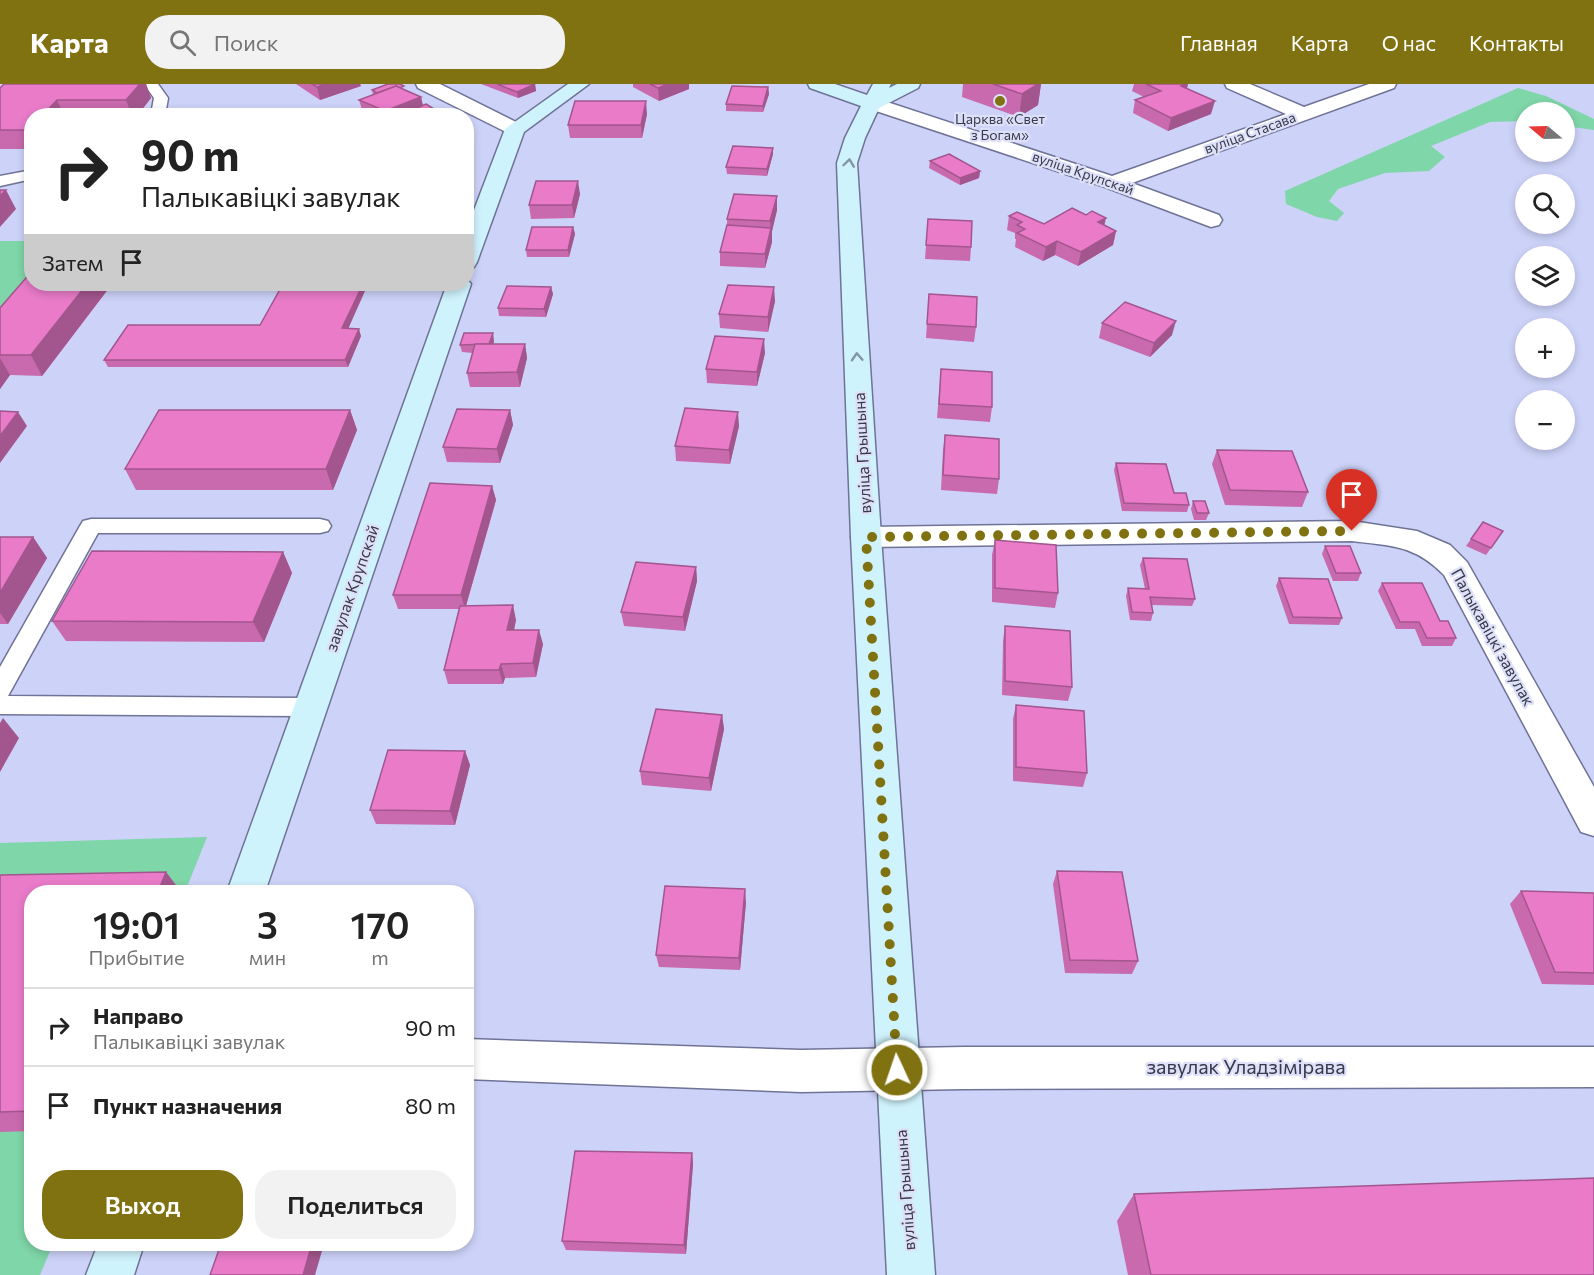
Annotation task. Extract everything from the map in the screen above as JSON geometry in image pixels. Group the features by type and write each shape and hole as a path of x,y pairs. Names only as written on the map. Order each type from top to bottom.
{"main road":[{"path":"474,240 515,129 580,84"},
{"name":"вуліца Крупскай","path":"817,84 878,94"},
{"path":"878,94 911,84"},
{"name":"вуліца Грышына","path":"878,94 855,138 847,163 866,537 911,1275"},
{"name":"завулак Крупскай","path":"248,885 457,291"},
{"path":"110,1275 119,1251"}],"street":[{"path":"424,84 473,108"},
{"path":"1234,84 1303,114"},
{"name":"вуліца Стасава","path":"1112,183 1387,84"},
{"name":"вуліца Крупскай","path":"878,94 1211,220"},
{"path":"474,109 515,129"},
{"name":"Палыкавіцкі завулак","path":"866,537 1352,531 1407,538 1439,552 1456,569 1594,821"},
{"name":"завулак Уладзімірава","path":"474,1059 801,1071 1594,1067"}],"lane":[{"path":"151,84 161,98 159,108"},
{"path":"0,181 24,176"},
{"path":"0,689 91,526 320,526"},
{"path":"0,705 310,708"}],"green space":[{"path":"1518,88 1559,102 1515,102 1515,121 1490,122 1431,146 1445,157 1429,171 1385,173 1338,189 1329,201 1344,213 1337,221 1317,217 1286,204 1285,191"},
{"path":"1575,110 1594,119 1594,130 1575,127"},
{"path":"0,241 24,241 24,280 0,312"},
{"path":"207,837 188,885 24,885 24,1251 50,1251 40,1275 0,1275 0,843"}],"building":[{"path":"4,84 140,84 126,100 57,100 50,108 24,108 24,130 0,130 0,88"},
{"path":"388,84 404,86 400,88 396,86 377,93 372,90"},
{"path":"497,84 535,84 517,92"},
{"path":"650,84 668,84 658,88"},
{"path":"993,84 1038,84 1022,94"},
{"path":"1146,84 1185,84 1181,86 1215,101 1171,118 1135,100 1161,91"},
{"path":"396,86 421,97 393,108 378,108 359,100"},
{"path":"732,86 768,87 763,106 726,104"},
{"path":"575,101 646,101 641,125 568,125"},
{"path":"426,104 432,108 417,108"},
{"path":"733,146 773,148 767,169 726,167"},
{"path":"949,154 980,171 960,178 930,161"},
{"path":"536,181 578,181 572,205 529,205"},
{"path":"734,194 777,196 770,221 727,219"},
{"path":"1072,208 1086,215 1092,211 1106,218 1098,222 1116,231 1081,252 1057,241 1046,247 1017,233 1025,229 1017,225 1022,222 1009,216 1017,212 1044,224"},
{"path":"928,219 972,221 971,247 926,245"},
{"path":"727,225 771,228 765,254 720,252"},
{"path":"532,227 573,227 568,250 526,250"},
{"path":"24,280 24,291 81,291 31,355 0,355 0,308"},
{"path":"728,285 774,287 768,317 719,314"},
{"path":"507,286 551,287 544,309 498,308"},
{"path":"279,291 360,291 342,328 359,329 345,360 104,360 128,325 260,325"},
{"path":"929,294 977,297 976,327 927,324"},
{"path":"1125,302 1176,321 1154,343 1102,323"},
{"path":"464,333 493,333 489,344 460,345"},
{"path":"715,336 764,339 757,372 706,369"},
{"path":"475,344 525,344 517,372 467,373"},
{"path":"941,369 992,372 992,407 939,404"},
{"path":"685,408 738,412 729,450 675,446"},
{"path":"457,409 510,410 497,449 443,447"},
{"path":"159,410 350,410 326,469 125,469"},
{"path":"0,411 18,412 0,436"},
{"path":"945,435 999,439 999,479 943,475"},
{"path":"1217,450 1292,451 1308,492 1230,490"},
{"path":"1116,463 1166,464 1174,493 1186,493 1189,505 1124,503"},
{"path":"1340,479 1367,480 1375,499 1348,498"},
{"path":"430,483 492,486 461,595 393,595"},
{"path":"1193,501 1205,501 1209,513 1197,513"},
{"path":"1483,522 1503,531 1491,548 1471,539"},
{"path":"0,537 33,537 0,593"},
{"path":"995,540 1056,545 1058,593 995,588"},
{"path":"1325,546 1350,546 1361,573 1336,573"},
{"path":"92,551 283,552 253,622 52,621"},
{"path":"1143,558 1187,559 1195,599 1150,597 1153,613 1132,612 1128,588 1149,589"},
{"path":"636,562 696,567 683,617 621,612"},
{"path":"1279,578 1328,579 1342,618 1293,617"},
{"path":"1382,583 1422,583 1440,621 1448,621 1456,638 1427,638 1419,622 1400,622"},
{"path":"513,605 507,630 539,630 533,663 501,664 499,670 444,670 460,606"},
{"path":"1005,626 1070,631 1072,687 1005,681"},
{"path":"1016,705 1084,711 1087,773 1016,767"},
{"path":"656,709 722,715 709,778 640,771"},
{"path":"388,750 465,751 450,811 370,810"},
{"path":"1057,871 1122,872 1138,961 1070,960"},
{"path":"166,872 161,885 24,885 24,1111 0,1112 0,875"},
{"path":"665,886 745,889 739,958 656,955"},
{"path":"1521,891 1594,893 1594,973 1555,972"},
{"path":"575,1151 692,1153 684,1245 562,1241"},
{"path":"1594,1178 1594,1275 1151,1275 1134,1194"},
{"path":"219,1251 310,1251 303,1275 210,1275"}],"place":[{"name":"Царква «Свет з Богам»","path":"1000,101"}],"route":[{"path":"897,1070 866,537 1352,531"}]}
